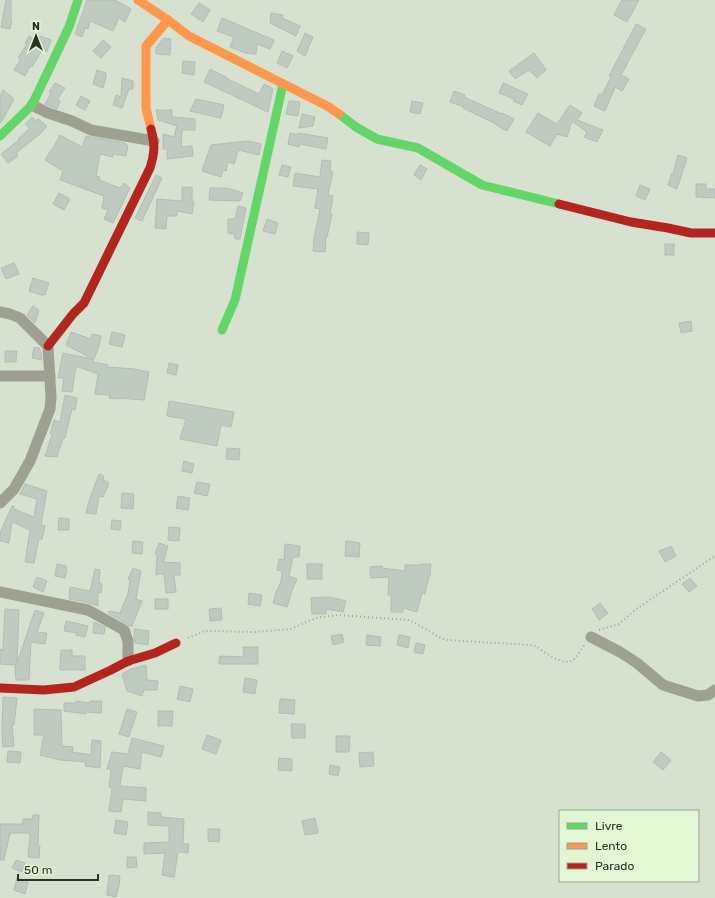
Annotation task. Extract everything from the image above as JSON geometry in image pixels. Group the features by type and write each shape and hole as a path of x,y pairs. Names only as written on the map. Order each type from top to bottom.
{"street":[{"path":"0,136 32,105 69,27 78,0"},
{"path":"138,0 189,36 328,107 356,127 377,139 418,148 482,185 631,222 691,233 715,234"},
{"path":"48,346 73,314 84,303 150,168 154,156 154,141 146,108 146,46 168,20"},
{"path":"222,330 235,300 283,84"},
{"path":"32,105 91,130 154,141"},
{"path":"0,312 20,318 48,346 51,398 50,409 30,461 14,489 0,503"},
{"path":"0,376 50,376"},
{"path":"0,592 88,610 124,630 128,641 128,661"},
{"path":"591,637 620,652 637,663 663,685 698,696 708,695 715,690"},
{"path":"0,688 44,690 74,687 128,661 155,653 176,643"}],"path":[{"path":"176,643 206,631 255,632 290,629 316,618 338,615 409,620 446,640 531,645 562,662 567,662 573,660 597,630 619,624 635,610 715,556"}],"building":[{"path":"6,0 11,0 12,20 10,29 1,27"},
{"path":"87,0 115,0 131,9 125,22 119,18 113,31 90,21 88,29 85,28 82,37 75,34"},
{"path":"622,0 639,0 627,22 614,15"},
{"path":"199,3 210,10 203,22 191,14"},
{"path":"271,13 283,15 282,18 300,26 296,36 270,23"},
{"path":"222,18 274,40 270,49 257,44 256,54 245,53 230,47 234,37 217,31"},
{"path":"636,24 646,29 621,75 629,79 622,91 615,87 605,111 594,106 599,94 602,95 611,77 609,76"},
{"path":"305,33 313,37 305,56 297,51"},
{"path":"29,36 38,42 40,36 51,40 47,52 42,50 32,67 30,66 25,76 14,70 20,60 18,58 27,44 25,43"},
{"path":"164,38 171,39 170,55 156,54 156,48"},
{"path":"103,40 111,47 101,58 93,51"},
{"path":"282,51 293,56 287,68 277,63"},
{"path":"534,53 546,70 537,78 529,70 515,79 509,71"},
{"path":"183,61 195,62 194,75 182,73"},
{"path":"210,69 259,94 264,84 273,89 268,112 204,82"},
{"path":"97,70 106,73 103,88 93,84"},
{"path":"122,78 133,81 133,89 129,89 122,108 113,105 116,95 121,97"},
{"path":"55,83 65,88 57,100 60,101 57,109 45,104 51,93 49,92"},
{"path":"503,83 528,94 522,105 513,101 514,99 499,93"},
{"path":"3,90 14,99 0,123 0,96"},
{"path":"454,91 465,95 464,97 514,119 507,131 463,108 464,107 450,102"},
{"path":"81,96 90,101 85,110 76,105"},
{"path":"196,99 224,105 221,118 190,111"},
{"path":"289,101 300,102 298,116 286,114"},
{"path":"412,101 423,103 420,114 410,112"},
{"path":"570,105 582,113 577,120 603,130 597,142 584,137 587,132 572,121 567,137 557,134 550,146 526,132 538,113 557,124"},
{"path":"156,110 172,110 172,117 195,119 195,130 182,130 181,147 192,146 193,156 167,159 167,149 163,149 163,134 174,137 177,126 158,120"},
{"path":"302,114 315,117 313,126 299,128"},
{"path":"32,117 36,121 38,119 47,126 41,133 16,153 18,156 8,163 1,154 19,140 18,139 30,128 25,124"},
{"path":"290,133 328,138 326,149 300,144 299,147 288,144"},
{"path":"60,135 82,147 86,136 126,143 125,145 128,145 126,156 113,154 113,157 100,154 96,176 100,177 99,180 120,188 124,183 130,188 113,223 104,219 108,210 102,208 104,196 60,180 63,171 45,160"},
{"path":"248,141 261,144 259,155 238,150 234,164 228,162 226,171 223,170 221,177 202,171 211,145"},
{"path":"678,155 687,158 677,189 668,185 672,173 673,174"},
{"path":"322,160 331,161 330,171 333,172 328,195 333,196 330,214 332,214 326,237 325,252 313,251 320,209 315,208 318,189 293,186 295,173 320,177"},
{"path":"282,165 291,167 288,177 279,175"},
{"path":"420,165 427,169 421,180 414,175"},
{"path":"156,175 162,178 142,221 135,218"},
{"path":"696,184 706,184 706,189 715,189 715,198 696,197"},
{"path":"640,185 650,189 645,200 636,196"},
{"path":"182,187 192,187 192,201 194,202 192,214 177,211 177,216 167,216 166,229 155,228 157,199 181,201"},
{"path":"210,188 227,188 243,193 240,201 209,200"},
{"path":"59,193 70,199 64,210 53,204"},
{"path":"238,206 246,208 240,239 235,239 234,234 228,233 228,219 235,219"},
{"path":"267,219 278,223 275,234 263,231"},
{"path":"357,232 369,233 368,245 357,244"},
{"path":"665,244 674,244 674,255 665,255"},
{"path":"14,263 19,274 6,279 1,268"},
{"path":"33,278 49,283 45,295 29,291"},
{"path":"33,306 39,310 35,323 27,315"},
{"path":"691,321 692,331 681,333 679,323"},
{"path":"71,332 91,339 92,334 101,336 93,362 108,365 107,367 135,369 149,372 144,400 109,398 110,395 95,394 98,374 76,366 72,392 62,391 64,378 58,378 63,353 93,359 66,345"},
{"path":"112,332 125,335 122,347 109,344"},
{"path":"34,347 39,348 42,360 32,358"},
{"path":"5,351 17,351 16,362 5,362"},
{"path":"169,363 178,365 176,375 167,373"},
{"path":"65,395 77,398 75,410 72,409 65,438 63,438 57,457 45,456 52,435 50,434 54,420 60,422"},
{"path":"169,401 234,412 231,427 221,425 217,446 180,439 186,419 167,416"},
{"path":"227,448 240,449 239,460 226,459"},
{"path":"184,461 194,464 192,473 182,471"},
{"path":"99,474 104,476 103,480 108,482 108,486 103,497 99,496 96,514 86,513 89,501"},
{"path":"197,482 210,484 207,496 194,493"},
{"path":"25,484 47,491 41,525 45,526 42,539 39,539 34,563 25,562 30,530 12,522 9,543 0,541 0,533 12,506 14,506 14,509 34,517 37,499 20,494"},
{"path":"122,493 134,494 133,509 121,508"},
{"path":"178,496 190,498 188,510 176,508"},
{"path":"59,518 69,519 69,530 58,530"},
{"path":"112,520 121,521 120,530 111,529"},
{"path":"169,527 180,528 179,541 168,540"},
{"path":"133,541 143,542 142,554 132,553"},
{"path":"346,541 360,543 359,557 345,556"},
{"path":"159,543 168,546 163,562 180,563 180,575 174,575 176,592 166,593 164,574 156,575 157,555 155,554"},
{"path":"285,544 300,546 299,557 293,557 289,576 297,579 287,607 273,603 276,591 281,581 282,571 277,570 279,559 284,560"},
{"path":"671,546 676,556 665,562 659,551"},
{"path":"57,564 66,566 67,570 65,578 55,576"},
{"path":"307,564 322,564 322,579 307,579"},
{"path":"431,564 430,576 425,594 422,593 417,612 403,608 403,612 391,612 391,595 388,595 389,577 371,578 370,567 382,566 382,568 405,571 405,565"},
{"path":"133,568 141,571 136,599 142,601 132,626 129,626 108,613 109,611 120,613 128,594 130,580 128,579"},
{"path":"95,569 100,570 99,583 102,584 101,593 98,592 98,606 69,599 70,587 90,591"},
{"path":"37,577 47,581 43,592 33,587"},
{"path":"690,578 697,586 689,592 682,584"},
{"path":"249,593 262,595 260,606 248,604"},
{"path":"329,597 346,601 343,612 326,609 326,614 312,614 311,598"},
{"path":"155,599 168,599 168,609 155,609"},
{"path":"600,603 608,613 599,620 592,609"},
{"path":"221,608 222,620 210,621 209,609"},
{"path":"5,609 19,610 17,663 35,610 44,613 37,632 47,633 45,644 31,642 29,680 16,680 16,665 0,664 0,649 3,650"},
{"path":"66,621 88,626 85,637 76,635 77,633 64,631"},
{"path":"94,622 105,627 104,634 93,633"},
{"path":"135,629 149,631 148,645 135,643"},
{"path":"342,634 344,642 333,645 331,636"},
{"path":"367,635 381,637 380,646 366,645"},
{"path":"399,635 410,637 408,648 397,645"},
{"path":"416,643 425,645 423,654 414,652"},
{"path":"243,647 258,647 258,664 219,664 220,656 244,657"},
{"path":"61,650 72,650 72,656 85,656 85,670 60,670"},
{"path":"146,665 147,680 158,681 157,690 144,690 142,696 127,691 122,674 131,669"},
{"path":"245,678 257,680 255,694 243,692"},
{"path":"180,686 193,689 190,702 177,699"},
{"path":"3,697 17,698 14,725 12,725 14,746 3,747"},
{"path":"280,699 295,700 294,714 279,713"},
{"path":"76,701 90,703 90,701 102,701 101,713 86,712 86,714 64,711 64,703 76,703"},
{"path":"34,709 61,710 62,746 73,747 72,752 91,755 92,740 101,741 100,768 85,766 86,762 60,760 40,755 44,735 34,735"},
{"path":"127,709 137,712 129,737 119,734"},
{"path":"158,711 173,711 172,726 158,726"},
{"path":"291,724 305,724 305,738 292,738"},
{"path":"207,735 221,740 216,754 202,749"},
{"path":"336,736 350,736 349,752 336,752"},
{"path":"132,738 164,746 161,757 142,752 140,769 123,766 120,786 146,788 146,801 123,799 121,812 109,811 112,787 109,787 111,770 107,769 112,752 128,754"},
{"path":"8,751 21,752 20,763 7,762"},
{"path":"373,752 374,766 360,767 359,753"},
{"path":"661,752 671,760 663,770 653,762"},
{"path":"279,758 292,759 292,771 278,770"},
{"path":"330,765 340,767 338,776 329,774"},
{"path":"148,812 161,813 161,817 184,819 183,844 189,844 188,853 178,852 174,877 162,875 165,853 144,854 144,843 169,842 169,826 148,825"},
{"path":"33,815 39,815 39,858 28,857 30,833 10,833 4,860 0,860 0,824 23,824 23,819 32,819"},
{"path":"315,818 318,833 305,835 302,821"},
{"path":"116,820 128,822 126,835 114,833"},
{"path":"208,829 220,829 219,842 208,841"},
{"path":"127,857 136,857 137,867 127,868"},
{"path":"16,860 25,863 22,872 12,868"},
{"path":"109,875 120,876 116,897 107,895"},
{"path":"17,878 28,882 25,894 14,890"}],"traffic: fast":[{"path":"0,136 32,105 69,27 78,0"},
{"path":"222,330 235,300 283,84"},
{"path":"339,114 356,127 377,139 418,148 482,185 559,204"}],"traffic: slow":[{"path":"138,0 189,36 329,107 339,114"},
{"path":"151,129 146,108 146,46 168,20"}],"traffic: jam":[{"path":"48,346 73,314 84,303 150,168 154,148 151,129"},
{"path":"559,204 631,222 691,233 715,233"},
{"path":"0,688 44,690 74,687 128,661 155,653 176,643"}]}
